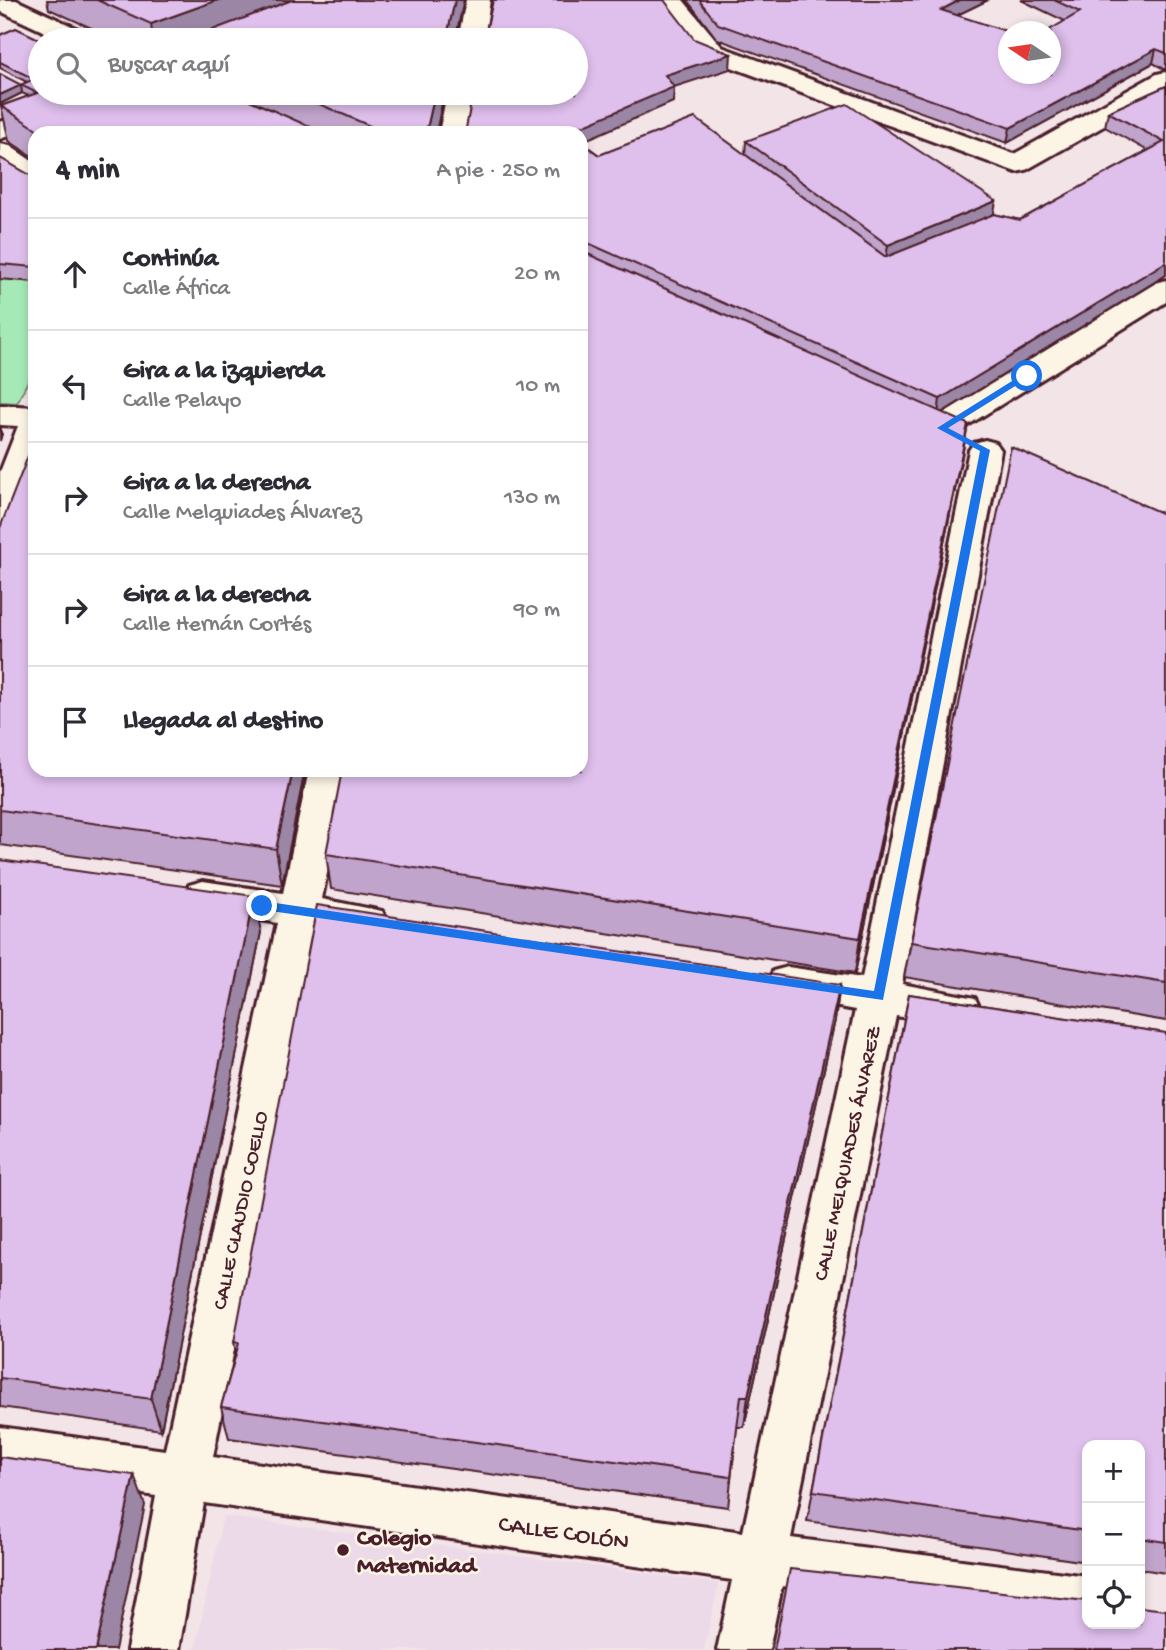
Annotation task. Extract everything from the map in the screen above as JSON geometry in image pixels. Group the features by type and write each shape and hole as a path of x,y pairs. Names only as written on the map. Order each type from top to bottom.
{"street":[{"path":"473,28 478,0"},
{"path":"670,0 713,52 1016,164 1166,80"},
{"path":"0,2 56,28"},
{"path":"0,131 70,105"},
{"path":"454,126 458,105"},
{"path":"0,152 28,170"},
{"name":"CALLE MELQUIADES ÁLVAREZ","path":"743,1650 879,997 997,455 929,423 1166,289"},
{"path":"0,415 28,417"},
{"path":"0,514 28,442"},
{"name":"CALLE CLAUDIO COELLO","path":"153,1650 184,1478 327,777"},
{"path":"165,891 410,928"},
{"path":"755,979 1002,1017"},
{"name":"CALLE COLÓN","path":"0,1450 761,1559 1082,1600"}],"shaded area":[{"name":"Colegio Maternidad","path":"223,1516 719,1583 704,1650 195,1650"}],"green space":[{"path":"0,279 28,281 28,381 17,403 0,402"}],"building":[{"path":"97,0 218,0 151,24"},
{"path":"292,0 455,0 449,28 218,28"},
{"path":"493,0 664,0 694,39 731,54 665,75 674,87 582,126 466,126 471,105 588,105 588,28 487,28"},
{"path":"699,0 960,0 941,10 998,28 998,84 1061,84 1061,23 1080,12 1054,0 1166,0 1166,53 1156,49 1010,128 718,24"},
{"path":"16,28 28,34 28,76 0,62 0,35"},
{"path":"0,74 21,85 0,95"},
{"path":"1166,86 1166,262 940,399 588,243 588,147 599,155 695,118 886,257 994,214 1020,220 1164,142 1108,112"},
{"path":"28,96 28,105 261,105 308,126 32,126 1,106"},
{"path":"847,104 996,201 888,245 746,141"},
{"path":"322,105 432,105 428,126 370,126"},
{"path":"0,158 28,174 28,266 0,264"},
{"path":"588,254 968,424 860,938 326,854 341,777 588,777"},
{"path":"1011,447 1166,515 1166,983 911,942"},
{"path":"28,456 28,777 291,777 276,849 0,810 0,528"},
{"path":"0,860 254,896 151,1399 0,1378"},
{"path":"317,905 840,985 748,1396 741,1396 731,1477 221,1407 239,1343 234,1342"},
{"path":"909,994 1166,1033 1166,1542 1145,1539 1145,1440 1082,1440 1082,1530 813,1491"},
{"path":"0,1457 134,1475 96,1650 0,1650"},
{"path":"790,1569 1082,1600 1082,1629 1145,1629 1145,1608 1166,1610 1166,1650 774,1650"}],"place":[{"name":"Colegio Maternidad","path":"343,1550"}],"route":[{"path":"262,906 879,997 985,450 941,428 1027,376"}]}
